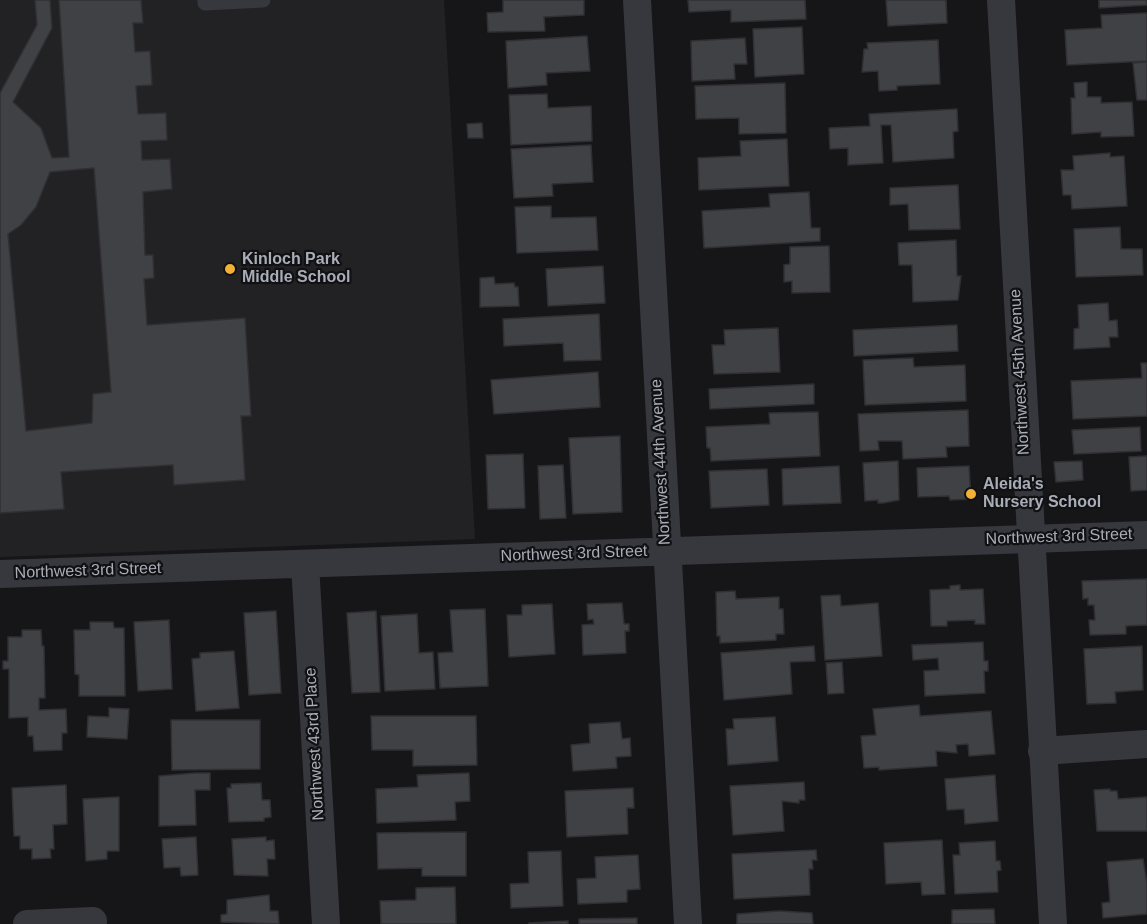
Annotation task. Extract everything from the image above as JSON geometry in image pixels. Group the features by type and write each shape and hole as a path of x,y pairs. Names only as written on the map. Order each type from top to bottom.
{"street":[{"name":"Northwest 44th Avenue","path":"637,0 665,551 688,924"},
{"name":"Northwest 45th Avenue","path":"1001,0 1029,538 1053,924"},
{"name":"Northwest 3rd Street","path":"0,574 1147,535"},
{"name":"Northwest 43rd Place","path":"305,564 326,924"},
{"path":"1042,751 1147,744"},
{"path":"27,924 93,921"}],"lane":[{"path":"205,0 205,3 263,0"}],"shaded area":[{"name":"Kinloch Park Middle School","path":"0,0 444,0 475,539 0,557"}],"building":[{"path":"35,0 50,0 52,28 13,102 41,128 52,158 69,157 59,0 141,0 143,23 133,23 135,52 150,51 152,85 136,86 138,114 166,113 167,140 141,141 142,160 170,159 172,189 143,192 145,255 153,255 154,278 144,279 147,325 245,318 251,416 241,416 245,480 174,485 173,465 61,472 64,509 0,513 0,93 37,25","holes":["94,168 111,392 93,394 92,423 26,431 8,234 21,225 36,207 50,172"]},
{"path":"503,0 584,0 584,15 544,17 545,31 488,32 487,13 503,12"},
{"path":"688,0 805,0 806,19 731,22 731,10 689,12"},
{"path":"886,0 946,0 947,23 888,26"},
{"path":"1099,0 1147,0 1147,5 1099,8"},
{"path":"1147,13 1147,61 1067,65 1065,30 1102,28 1101,15"},
{"path":"802,27 804,74 755,77 753,29"},
{"path":"587,36 590,71 546,73 547,85 508,88 506,41"},
{"path":"745,38 747,64 734,64 735,79 692,81 691,41"},
{"path":"938,40 940,84 897,86 897,90 879,91 878,71 862,72 864,49 868,49 867,43"},
{"path":"1147,62 1147,100 1137,100 1133,63"},
{"path":"1087,82 1087,97 1101,97 1101,103 1132,102 1134,136 1101,137 1101,132 1072,134 1071,98 1075,98 1074,83"},
{"path":"785,83 786,133 739,134 739,118 696,119 695,86"},
{"path":"547,94 548,108 591,106 592,141 511,145 509,95"},
{"path":"957,109 958,131 953,132 954,158 893,162 891,125 881,125 883,163 848,165 848,148 830,149 829,128 870,126 869,114"},
{"path":"482,123 483,138 468,138 467,124"},
{"path":"787,139 789,186 699,190 698,158 741,156 740,141"},
{"path":"591,145 593,182 552,184 553,196 514,198 511,149"},
{"path":"1110,153 1110,157 1124,156 1127,206 1072,209 1071,195 1063,195 1061,170 1074,170 1073,156"},
{"path":"958,185 960,229 909,230 908,204 890,205 890,188"},
{"path":"809,192 811,228 820,228 820,241 704,248 702,211 770,207 769,194"},
{"path":"551,206 551,218 596,217 598,250 517,253 515,207"},
{"path":"1120,227 1121,249 1142,249 1143,275 1076,277 1074,229"},
{"path":"956,240 957,276 961,276 958,300 913,302 912,265 899,265 898,243"},
{"path":"829,246 830,292 792,293 792,281 784,282 784,265 790,264 790,247"},
{"path":"603,266 605,303 548,306 546,269"},
{"path":"494,277 495,284 514,283 515,287 518,287 519,306 480,307 480,278"},
{"path":"1108,303 1109,321 1117,320 1118,337 1109,337 1110,347 1074,349 1074,329 1079,328 1078,305"},
{"path":"599,314 601,360 564,361 563,343 504,346 503,319"},
{"path":"957,325 958,351 854,356 853,330"},
{"path":"778,328 780,372 714,374 712,345 725,345 724,330"},
{"path":"913,358 914,367 965,365 966,401 865,405 863,360"},
{"path":"1141,363 1147,363 1147,416 1073,419 1071,381 1142,378"},
{"path":"598,372 600,407 494,414 491,380"},
{"path":"814,384 814,404 710,409 709,389"},
{"path":"968,410 969,446 946,447 947,457 903,459 902,441 878,441 879,450 860,451 858,414"},
{"path":"818,412 820,456 711,461 710,448 707,448 706,427 770,424 769,413"},
{"path":"1140,427 1141,451 1074,454 1072,430"},
{"path":"620,436 622,512 573,514 569,438"},
{"path":"523,454 525,508 488,509 486,455"},
{"path":"1147,456 1147,490 1131,491 1129,457"},
{"path":"898,461 899,500 883,503 878,503 878,500 865,501 863,463"},
{"path":"1082,461 1083,480 1056,482 1054,462"},
{"path":"563,465 566,518 540,519 538,466"},
{"path":"839,466 841,503 783,505 782,469"},
{"path":"969,466 971,499 950,500 949,496 918,497 917,468"},
{"path":"767,469 769,505 711,508 709,471"},
{"path":"1147,579 1147,625 1126,626 1126,634 1090,635 1089,620 1095,620 1094,605 1088,605 1088,598 1083,599 1082,581"},
{"path":"960,585 960,590 983,589 985,624 975,624 975,620 947,621 947,626 931,626 930,590 950,589 950,586"},
{"path":"735,591 736,599 779,597 779,609 783,609 784,634 776,634 776,640 720,643 720,636 717,636 716,592"},
{"path":"840,595 841,606 878,603 882,656 825,660 821,596"},
{"path":"622,603 624,624 629,624 629,631 625,631 626,653 583,655 582,625 594,624 593,619 588,620 587,604"},
{"path":"552,604 555,654 509,657 507,615 522,615 522,605"},
{"path":"485,609 488,686 440,688 438,653 453,652 450,610"},
{"path":"276,611 281,693 249,695 244,613"},
{"path":"376,611 380,692 352,693 347,613"},
{"path":"417,614 419,653 433,652 435,689 385,691 381,616"},
{"path":"169,620 172,689 138,691 134,622"},
{"path":"90,622 113,622 114,628 124,628 125,696 79,696 79,675 75,674 74,630 90,630"},
{"path":"22,630 41,630 42,646 44,646 45,698 39,698 39,710 66,709 67,733 62,733 62,750 34,751 33,736 28,736 28,717 9,718 9,669 3,669 3,661 8,661 8,637 22,637"},
{"path":"983,642 984,661 988,661 988,671 984,671 985,693 925,696 924,671 939,670 938,658 913,660 912,645"},
{"path":"814,646 815,661 790,662 792,694 724,700 721,653"},
{"path":"1142,646 1143,690 1115,692 1116,703 1087,704 1084,649"},
{"path":"234,651 239,708 196,711 192,659 200,658 200,653"},
{"path":"842,662 844,693 828,694 826,663"},
{"path":"919,705 920,716 991,711 995,754 969,756 968,744 956,745 957,753 936,751 937,766 879,770 879,767 864,768 861,736 876,735 873,709"},
{"path":"109,708 129,709 127,739 87,737 88,716 109,717"},
{"path":"371,716 476,716 477,765 413,766 413,750 372,750"},
{"path":"775,717 778,761 728,765 726,729 734,729 733,719"},
{"path":"171,720 260,720 260,769 172,770"},
{"path":"620,722 622,739 630,738 631,756 616,757 617,768 573,771 571,745 590,743 589,724"},
{"path":"210,773 210,790 195,790 196,825 159,826 159,776"},
{"path":"469,773 470,801 455,802 456,820 377,823 376,789 418,787 417,775"},
{"path":"995,775 998,821 965,824 964,809 947,810 945,779"},
{"path":"804,782 805,800 799,800 799,803 782,801 784,831 733,835 730,786"},
{"path":"261,783 262,800 270,800 271,817 264,818 264,821 229,822 227,788 231,788 231,784"},
{"path":"66,785 67,824 53,825 54,849 50,849 51,858 32,859 32,849 20,849 20,836 14,836 12,788"},
{"path":"633,788 634,808 627,808 628,834 567,837 565,791"},
{"path":"1110,789 1110,791 1117,791 1118,799 1147,797 1147,831 1097,831 1094,790"},
{"path":"119,797 119,851 107,851 107,859 86,861 83,799"},
{"path":"466,832 466,876 422,876 422,868 378,869 377,833"},
{"path":"196,837 198,875 181,876 180,867 164,868 162,839"},
{"path":"266,837 266,841 274,840 275,859 267,859 268,876 234,875 232,839"},
{"path":"942,840 945,894 922,895 921,882 886,884 884,843"},
{"path":"995,841 996,861 1000,861 1001,870 997,871 998,892 955,894 953,855 960,855 959,843"},
{"path":"816,850 817,860 812,860 813,869 809,869 810,895 734,899 732,854"},
{"path":"561,851 563,906 511,908 510,884 529,883 528,852"},
{"path":"638,855 640,889 627,890 627,902 578,904 577,879 596,878 595,857"},
{"path":"1143,859 1147,884 1147,914 1103,918 1102,903 1110,902 1107,862"},
{"path":"455,887 456,924 381,924 380,901 416,900 416,888"},
{"path":"269,895 270,911 278,911 279,924 221,922 221,915 227,914 227,900"},
{"path":"994,909 995,924 952,924 952,910"},
{"path":"779,911 812,913 813,924 737,924 737,914"},
{"path":"637,918 637,924 579,924 579,919"},
{"path":"568,921 568,924 529,924 529,923"}],"place":[{"name":"Kinloch Park Middle School","path":"230,269"},
{"name":"Aleida's Nursery School","path":"971,494"}]}
